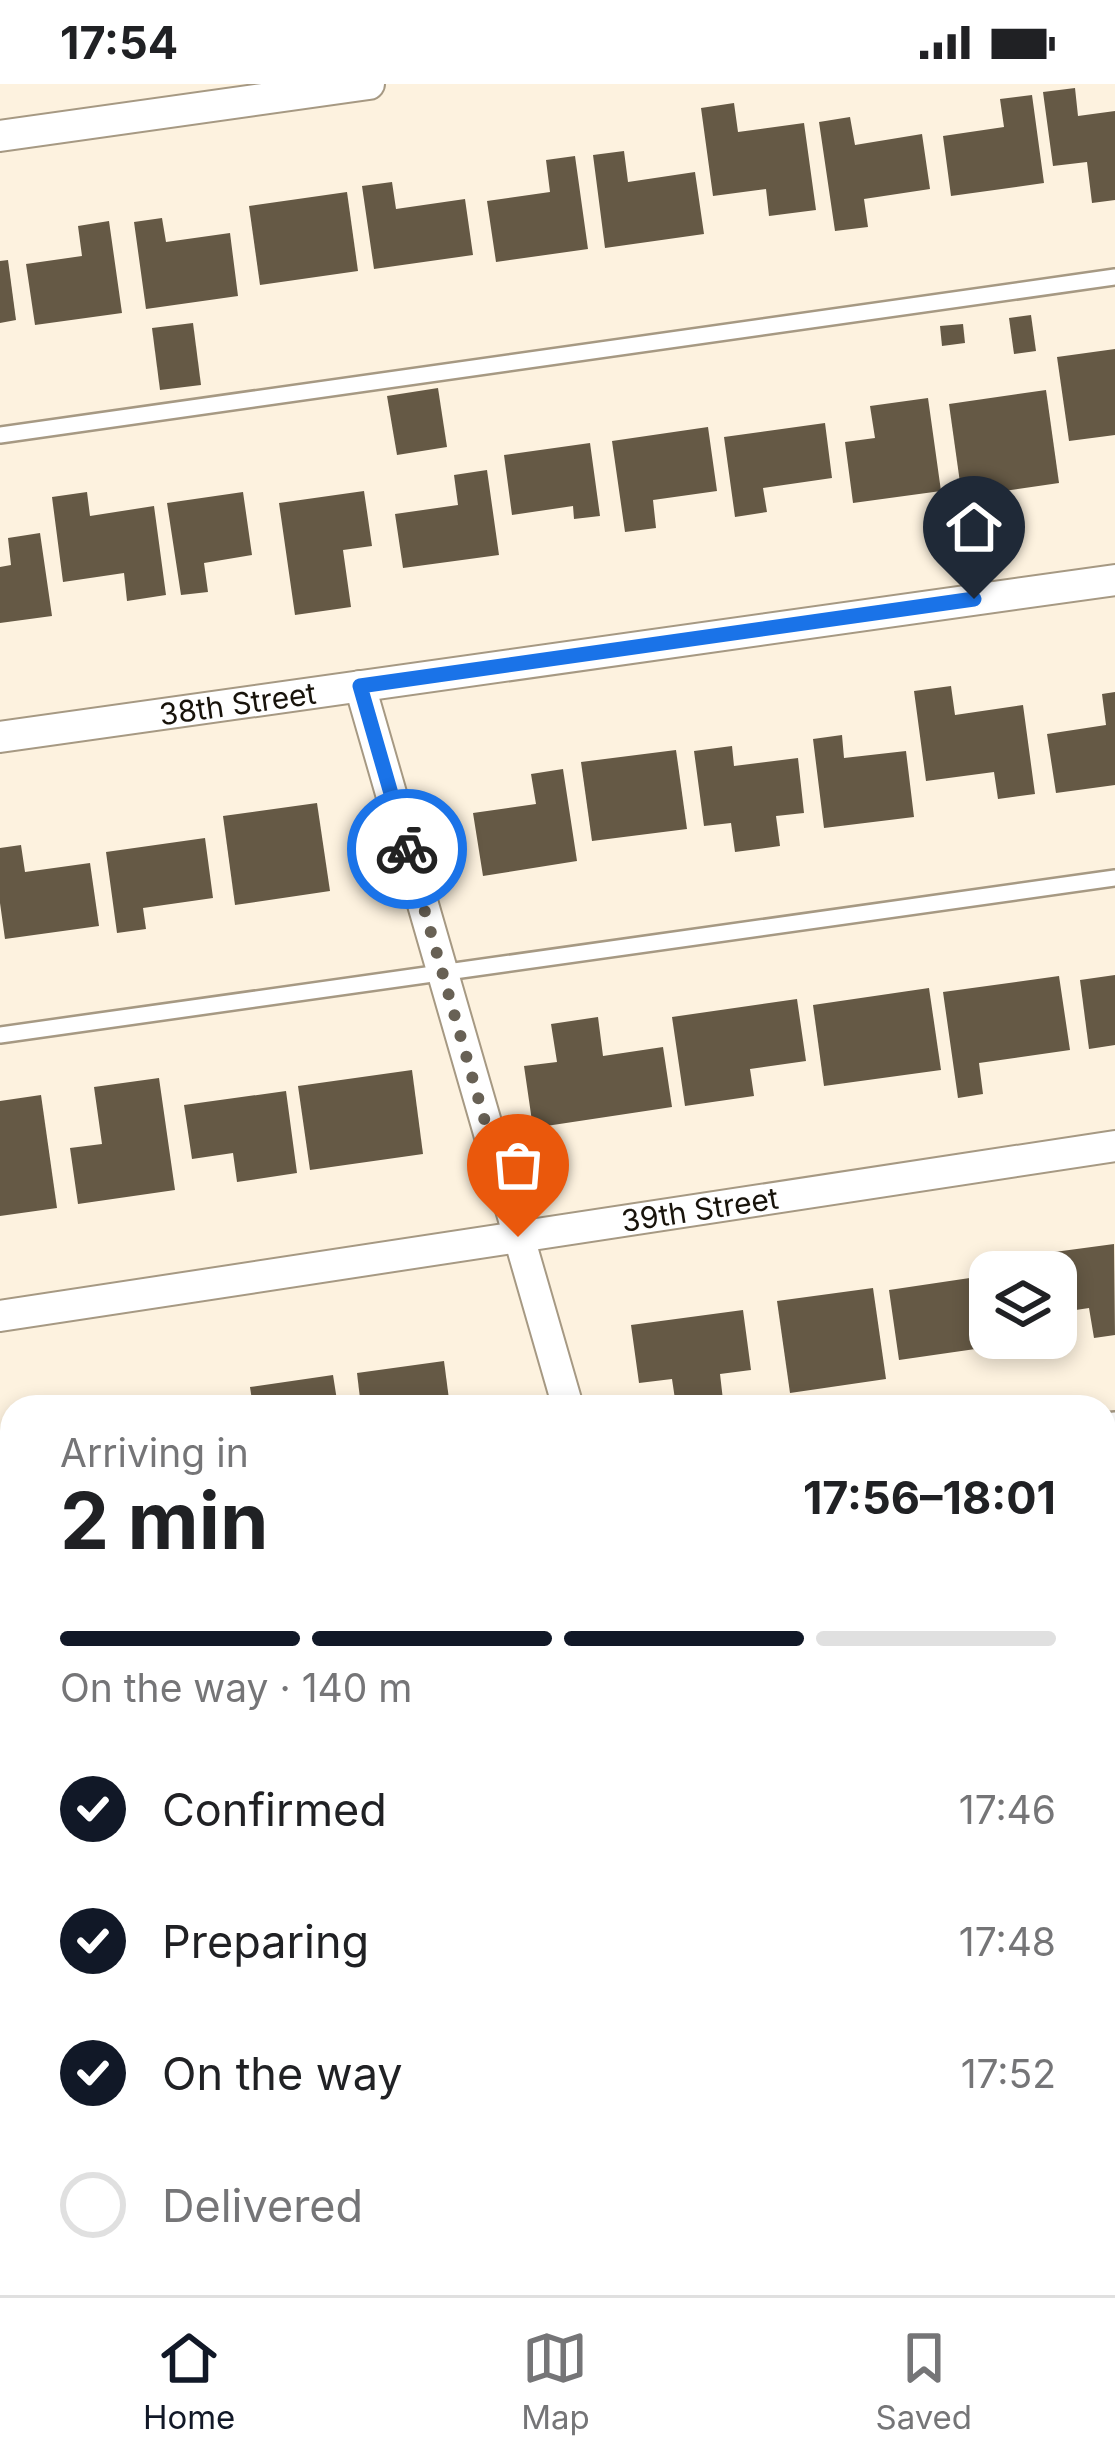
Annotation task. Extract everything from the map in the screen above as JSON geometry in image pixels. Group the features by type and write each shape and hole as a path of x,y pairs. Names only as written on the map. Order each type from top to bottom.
{"street":[{"path":"0,136 369,84"},
{"name":"38th Street","path":"0,737 1115,580"},
{"path":"360,686 564,1395"},
{"name":"39th Street","path":"0,1316 1115,1146"}],"lane":[{"path":"0,435 1115,277"},
{"path":"0,1036 1115,878"}],"building":[{"path":"1075,88 1078,116 1115,111 1115,200 1092,203 1087,162 1053,166 1043,92"},
{"path":"1032,95 1044,183 951,196 943,136 1004,127 1000,99"},
{"path":"734,103 738,132 804,123 816,210 769,216 766,189 713,196 701,108"},
{"path":"850,117 855,145 922,134 930,189 864,199 868,227 835,231 819,122"},
{"path":"624,151 628,182 695,172 704,234 605,248 593,155"},
{"path":"575,156 588,249 496,262 487,201 550,192 546,160"},
{"path":"392,182 396,209 465,199 473,255 374,269 362,186"},
{"path":"347,192 358,271 260,285 249,206"},
{"path":"162,218 166,242 230,233 238,296 146,309 134,222"},
{"path":"109,221 122,313 35,325 26,264 82,256 78,226"},
{"path":"8,260 16,320 0,323 0,261"},
{"path":"1031,315 1036,351 1014,354 1009,318"},
{"path":"193,323 201,385 160,390 152,328"},
{"path":"963,324 965,343 942,346 940,326"},
{"path":"1115,349 1115,435 1069,441 1057,357"},
{"path":"438,388 447,447 397,455 387,396"},
{"path":"1046,390 1059,483 962,497 949,404"},
{"path":"928,398 941,491 853,503 845,442 875,438 870,406"},
{"path":"825,423 832,478 763,488 767,512 735,517 724,437"},
{"path":"708,427 717,491 653,500 656,528 625,532 612,441"},
{"path":"590,443 600,516 574,519 573,506 512,515 504,455"},
{"path":"487,470 499,555 403,568 395,514 458,505 454,475"},
{"path":"364,491 372,546 343,550 351,607 295,615 279,503"},
{"path":"87,492 90,516 154,506 166,595 127,601 124,573 63,582 52,497"},
{"path":"243,492 252,555 204,563 208,592 181,595 167,503"},
{"path":"40,533 52,616 0,623 0,567 11,565 8,538"},
{"path":"951,686 955,715 1023,705 1035,794 998,799 994,772 926,781 914,691"},
{"path":"1115,692 1115,785 1056,793 1047,734 1106,725 1102,694"},
{"path":"842,735 844,758 906,751 914,817 824,828 813,739"},
{"path":"732,746 734,766 798,758 804,813 776,816 780,846 735,852 731,823 704,826 694,751"},
{"path":"676,750 687,829 592,841 581,762"},
{"path":"563,769 577,861 483,876 473,813 536,804 531,774"},
{"path":"317,803 330,891 235,905 223,816"},
{"path":"205,838 213,898 143,908 146,929 117,933 106,852"},
{"path":"21,845 25,872 90,863 99,926 5,939 0,848"},
{"path":"1115,975 1115,1045 1089,1049 1080,980"},
{"path":"1059,976 1070,1050 979,1063 983,1094 958,1098 943,992"},
{"path":"929,988 941,1070 824,1086 813,1005"},
{"path":"797,999 806,1061 750,1069 754,1096 685,1106 672,1017"},
{"path":"598,1017 603,1056 663,1047 672,1107 533,1128 524,1066 557,1062 551,1024"},
{"path":"412,1070 423,1154 310,1170 298,1086"},
{"path":"159,1078 175,1190 78,1204 70,1148 102,1144 94,1087"},
{"path":"286,1091 297,1173 237,1182 233,1153 192,1159 184,1105"},
{"path":"41,1095 57,1208 0,1216 0,1101"},
{"path":"1114,1244 1115,1335 1094,1338 1089,1308 1077,1310 1077,1251 1062,1251"},
{"path":"969,1278 969,1350 899,1360 889,1290"},
{"path":"873,1288 886,1379 790,1393 777,1301"},
{"path":"743,1310 751,1370 720,1374 722,1395 674,1395 672,1379 639,1383 631,1325"},
{"path":"444,1361 448,1395 360,1395 357,1373"},
{"path":"333,1375 336,1395 251,1395 250,1387"}],"way so far":[{"path":"407,849 518,1237"}],"route":[{"path":"407,849 360,686 974,599"}]}
